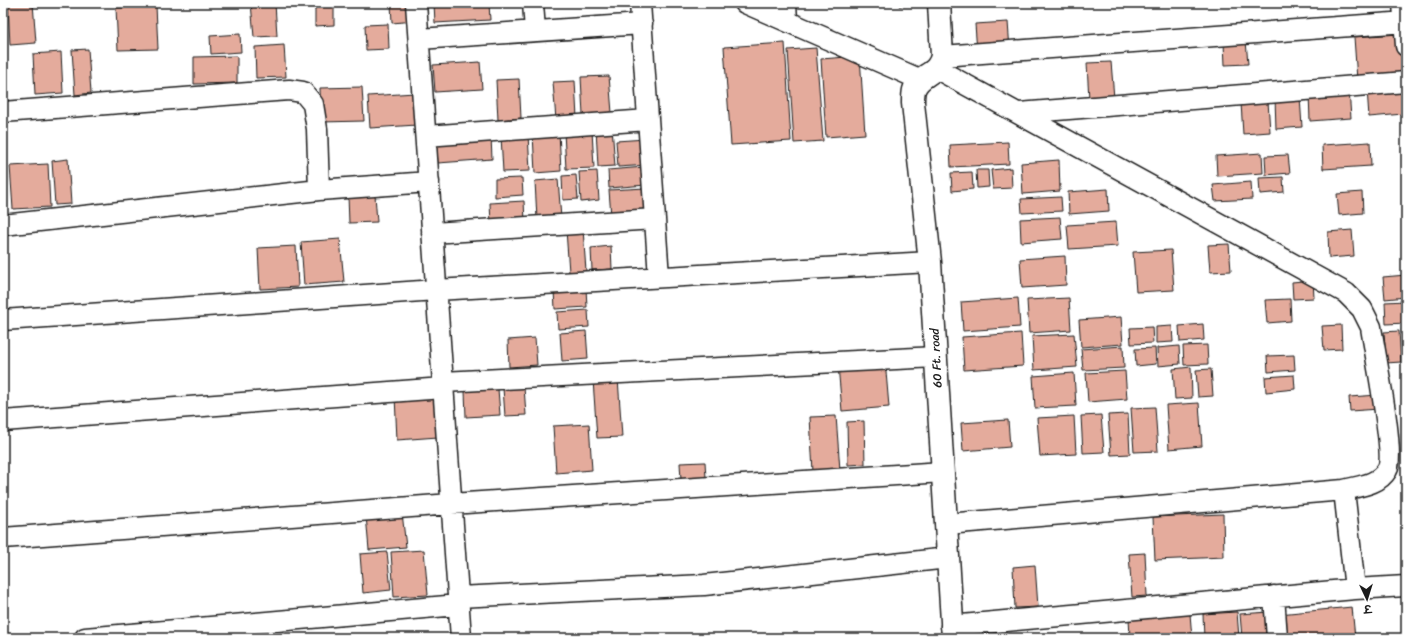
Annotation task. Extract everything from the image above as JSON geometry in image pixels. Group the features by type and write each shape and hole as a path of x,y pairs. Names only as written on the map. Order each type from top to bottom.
{"street":[{"path":"416,3 461,638"},
{"path":"533,3 535,31"},
{"path":"640,3 659,278"},
{"path":"745,3 787,12 933,68 1019,113 1346,293 1362,309 1371,327 1390,448 1388,470 1377,481 1344,490 947,524"},
{"name":"60 Ft. road","path":"939,3 933,68 914,90 913,103 930,262 947,524 952,632"},
{"path":"933,68 1405,16 1406,46"},
{"path":"419,39 642,24"},
{"path":"1019,113 1406,82"},
{"path":"3,112 289,90 303,92 313,104 317,129 319,190"},
{"path":"426,136 648,120"},
{"path":"3,225 319,190 429,182"},
{"path":"432,232 655,219"},
{"path":"3,320 436,290 930,262"},
{"path":"3,421 443,385 936,357"},
{"path":"3,538 451,504 943,472"},
{"path":"1344,490 1356,589"},
{"path":"85,638 458,601 704,584 948,558"},
{"path":"952,632 1274,596 1406,586"},
{"path":"1274,596 1277,638"}],"building":[{"path":"8,3 33,3 36,43 10,45"},
{"path":"251,3 275,3 277,36 254,37"},
{"path":"315,3 334,3 334,25 315,26"},
{"path":"391,3 414,3 415,21 392,23"},
{"path":"434,3 489,3 490,20 435,23"},
{"path":"899,3 931,3 931,4 899,6"},
{"path":"156,6 158,49 118,50 116,8"},
{"path":"1008,22 1010,50 977,52 975,24"},
{"path":"388,24 389,49 366,50 365,25"},
{"path":"240,34 241,52 211,54 210,36"},
{"path":"1400,34 1403,77 1357,80 1354,37"},
{"path":"1246,41 1248,64 1225,65 1224,43"},
{"path":"785,43 791,141 731,145 724,47"},
{"path":"284,45 286,77 256,78 255,47"},
{"path":"816,48 823,141 794,143 788,50"},
{"path":"88,49 91,93 75,95 72,50"},
{"path":"61,52 63,93 35,95 33,54"},
{"path":"237,56 237,83 194,84 194,57"},
{"path":"860,56 865,134 826,137 821,59"},
{"path":"480,62 482,89 435,92 433,65"},
{"path":"1111,62 1114,98 1089,100 1087,63"},
{"path":"609,76 612,113 583,115 581,77"},
{"path":"519,79 521,118 498,120 496,80"},
{"path":"575,81 577,118 556,120 553,82"},
{"path":"362,87 364,121 321,122 320,88"},
{"path":"1401,87 1403,114 1369,117 1367,89"},
{"path":"1349,90 1351,118 1310,121 1309,93"},
{"path":"415,93 417,125 370,128 368,96"},
{"path":"1300,97 1302,127 1276,129 1275,98"},
{"path":"1268,101 1270,132 1243,134 1241,103"},
{"path":"612,127 615,166 598,167 596,128"},
{"path":"592,130 594,168 566,169 564,132"},
{"path":"559,132 561,171 535,173 533,134"},
{"path":"528,134 530,171 503,172 501,136"},
{"path":"491,136 492,159 438,163 436,139"},
{"path":"646,139 648,165 618,167 616,141"},
{"path":"1008,142 1009,164 951,167 950,145"},
{"path":"1370,142 1371,166 1323,169 1322,145"},
{"path":"1262,153 1263,173 1217,176 1216,156"},
{"path":"1288,155 1290,173 1266,175 1265,156"},
{"path":"68,159 71,204 55,205 52,161"},
{"path":"1059,160 1060,191 1023,194 1021,163"},
{"path":"48,164 50,207 13,209 10,166"},
{"path":"645,167 646,185 609,188 608,170"},
{"path":"1011,168 1012,188 993,189 991,170"},
{"path":"976,170 988,170 989,187 977,188"},
{"path":"597,171 599,200 581,202 579,172"},
{"path":"972,172 973,189 952,191 951,173"},
{"path":"576,175 578,199 563,200 562,176"},
{"path":"1283,177 1284,192 1260,194 1259,178"},
{"path":"522,178 523,195 495,197 495,179"},
{"path":"558,179 561,218 537,219 535,181"},
{"path":"1251,182 1252,199 1215,201 1213,185"},
{"path":"646,188 647,214 611,216 609,190"},
{"path":"1108,189 1109,211 1069,214 1068,192"},
{"path":"1362,192 1363,213 1339,215 1337,194"},
{"path":"375,195 377,222 349,223 348,196"},
{"path":"1061,197 1062,211 1022,213 1021,199"},
{"path":"524,201 525,222 491,224 490,203"},
{"path":"1060,217 1062,239 1021,242 1020,219"},
{"path":"1116,222 1118,246 1069,249 1067,225"},
{"path":"583,229 586,271 569,272 566,230"},
{"path":"1352,230 1354,256 1329,258 1328,232"},
{"path":"340,239 344,282 304,285 301,242"},
{"path":"1229,244 1231,271 1210,272 1208,245"},
{"path":"296,246 298,287 260,289 258,248"},
{"path":"611,246 612,269 592,270 591,248"},
{"path":"1171,250 1174,290 1136,292 1133,252"},
{"path":"1065,256 1066,285 1022,288 1020,259"},
{"path":"1406,275 1406,297 1385,299 1383,277"},
{"path":"1313,280 1314,298 1293,299 1292,282"},
{"path":"586,288 587,307 555,309 554,290"},
{"path":"1018,298 1020,327 963,331 961,302"},
{"path":"1069,298 1071,330 1029,333 1027,300"},
{"path":"1290,299 1291,321 1267,323 1265,300"},
{"path":"1406,301 1406,323 1386,324 1385,302"},
{"path":"588,310 589,327 558,329 557,312"},
{"path":"1121,317 1123,344 1081,347 1079,320"},
{"path":"1203,324 1204,340 1180,342 1179,326"},
{"path":"1341,325 1342,349 1324,350 1322,326"},
{"path":"1172,326 1173,342 1156,343 1156,327"},
{"path":"1152,327 1153,343 1131,344 1130,328"},
{"path":"1402,329 1406,329 1406,362 1404,362"},
{"path":"586,331 588,359 562,361 560,333"},
{"path":"1399,331 1401,362 1386,363 1384,332"},
{"path":"1021,333 1023,366 964,370 962,337"},
{"path":"1074,334 1077,367 1034,370 1032,336"},
{"path":"535,338 537,365 509,367 508,340"},
{"path":"1207,345 1208,364 1184,365 1183,346"},
{"path":"1123,346 1124,368 1083,370 1081,349"},
{"path":"1179,346 1180,364 1158,366 1157,348"},
{"path":"1155,348 1156,364 1136,366 1135,349"},
{"path":"1294,355 1295,370 1268,372 1267,356"},
{"path":"885,360 889,407 842,411 838,365"},
{"path":"1191,367 1192,398 1175,399 1173,369"},
{"path":"1211,369 1213,396 1198,397 1196,370"},
{"path":"1125,371 1127,399 1088,402 1086,373"},
{"path":"1074,373 1076,406 1035,408 1033,376"},
{"path":"1294,375 1295,389 1266,392 1265,377"},
{"path":"618,378 622,437 597,438 593,380"},
{"path":"524,387 526,415 505,416 503,388"},
{"path":"498,389 500,415 466,417 465,391"},
{"path":"436,394 438,437 397,440 395,396"},
{"path":"1379,395 1379,409 1350,411 1349,397"},
{"path":"1199,403 1202,446 1169,449 1166,405"},
{"path":"1155,407 1158,451 1134,452 1131,408"},
{"path":"1128,414 1130,454 1111,455 1108,415"},
{"path":"1101,415 1104,452 1083,453 1081,416"},
{"path":"836,416 840,470 813,472 810,417"},
{"path":"1074,416 1076,454 1040,456 1037,418"},
{"path":"1008,420 1010,447 963,451 961,423"},
{"path":"864,421 865,464 848,465 847,422"},
{"path":"589,424 592,470 556,473 553,426"},
{"path":"705,462 706,478 681,480 680,463"},
{"path":"402,513 406,547 369,550 366,515"},
{"path":"1223,514 1224,557 1155,560 1153,517"},
{"path":"424,550 428,595 394,597 391,552"},
{"path":"387,552 391,590 363,593 360,554"},
{"path":"1145,553 1147,596 1132,597 1129,554"},
{"path":"1035,565 1038,607 1015,608 1013,567"},
{"path":"1352,607 1355,638 1281,638 1279,614"},
{"path":"1237,612 1239,638 1204,638 1203,614"},
{"path":"1269,612 1271,638 1242,638 1240,614"},
{"path":"1190,614 1192,638 1130,638 1129,618"}]}
